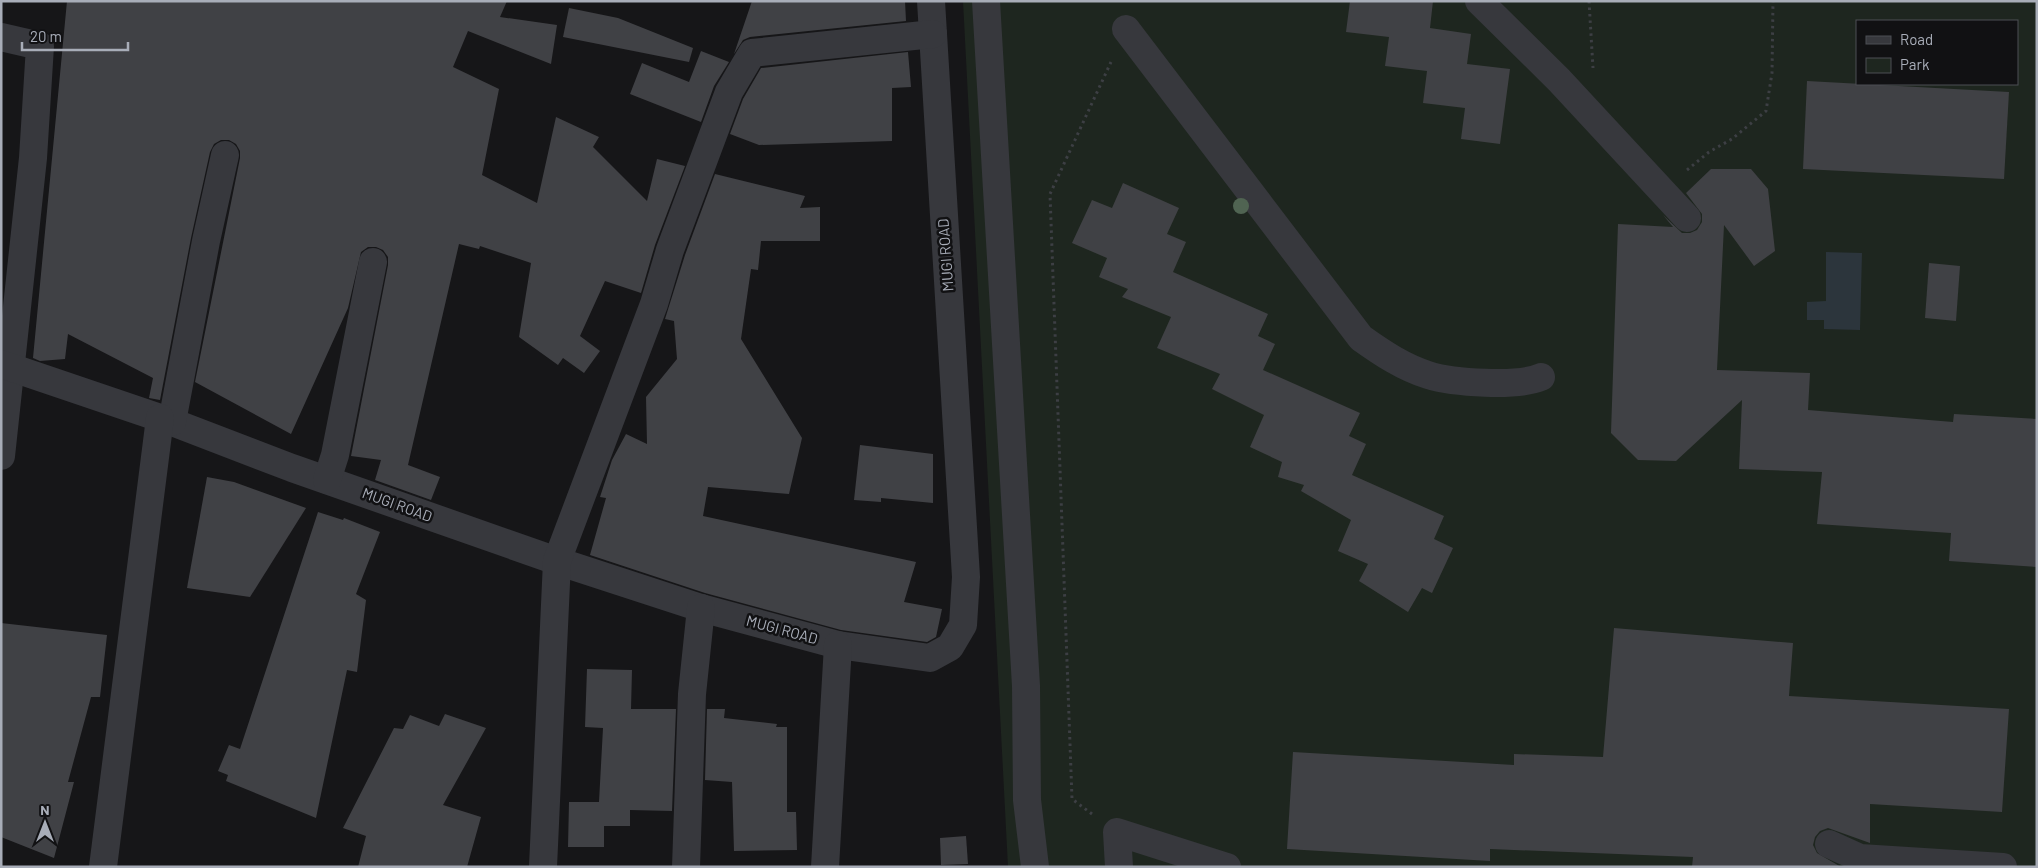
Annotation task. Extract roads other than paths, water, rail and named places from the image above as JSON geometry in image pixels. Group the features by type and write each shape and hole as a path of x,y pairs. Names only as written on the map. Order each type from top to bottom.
{"street":[{"name":"MUGI ROAD","path":"6,366 166,420 327,480 557,561 701,608 838,645 930,658 950,647 963,625 966,577 931,1"},
{"path":"986,1 1026,686 1027,800 1035,867"},
{"path":"1479,1 1559,80 1687,218"},
{"path":"1126,29 1361,338 1389,358 1429,375 1484,383 1531,382 1541,377"},
{"path":"543,867 557,561 654,304 670,250 729,92 752,53 933,34"},
{"path":"1,37 40,46 33,158 6,366 1,456"},
{"path":"103,867 166,420 225,155"},
{"path":"327,480 335,455 373,262"},
{"path":"686,867 692,694 701,608"},
{"path":"825,867 838,645"},
{"path":"1119,867 1117,832 1227,867"},
{"path":"1829,844 1860,858 2003,867"}]}
